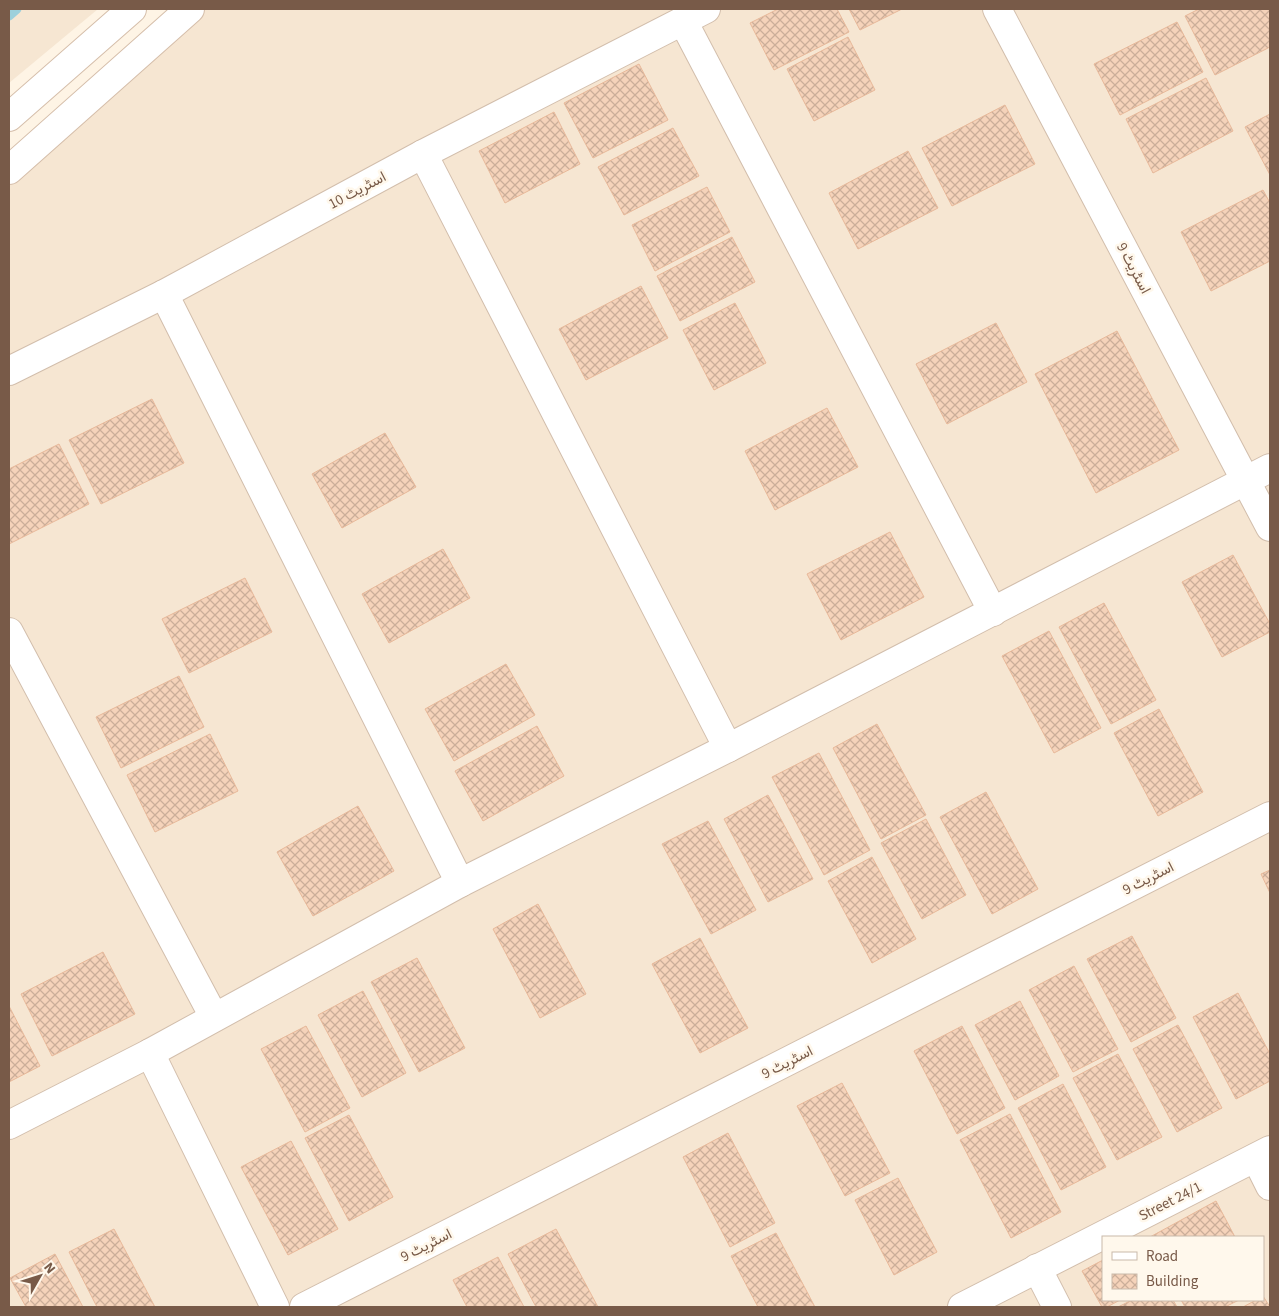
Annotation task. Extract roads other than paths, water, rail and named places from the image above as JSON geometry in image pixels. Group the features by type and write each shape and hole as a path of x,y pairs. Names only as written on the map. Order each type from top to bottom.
{"street":[{"path":"9,117 132,9"},
{"path":"9,170 190,9"},
{"name":"اسٹریٹ 9","path":"997,9 1258,474 1270,527"},
{"path":"694,15 993,612"},
{"name":"اسٹریٹ 10","path":"9,371 164,294 423,154 694,15"},
{"path":"423,154 728,748"},
{"path":"164,294 460,883"},
{"path":"9,1126 150,1053 214,1016 460,883 728,748 1258,474"},
{"path":"9,632 214,1016"},
{"name":"اسٹریٹ 9","path":"304,1307 1270,816"},
{"path":"150,1053 275,1307"},
{"path":"1263,1154 1270,1186"},
{"name":"Street 24/1","path":"962,1307 1263,1154"},
{"path":"1037,1268 1057,1307"}],"waterway":[{"path":"9,16 17,9"}]}
